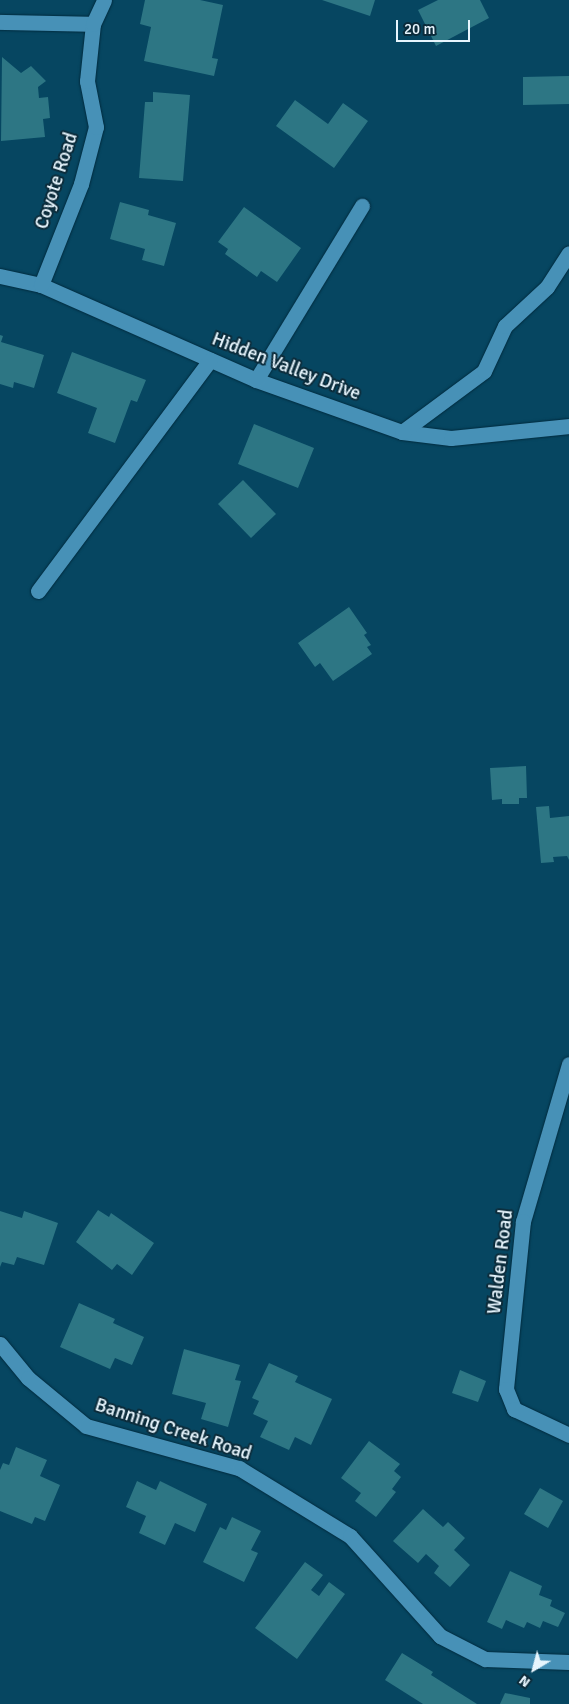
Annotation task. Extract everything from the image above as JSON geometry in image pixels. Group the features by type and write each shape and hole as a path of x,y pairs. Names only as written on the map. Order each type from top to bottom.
{"street":[{"name":"Coyote Road","path":"41,285 81,184 96,128 87,81 93,24 104,0"},
{"path":"0,22 93,24"},
{"path":"256,380 362,206"},
{"path":"402,432 484,371 505,326 547,287 569,252"},
{"name":"Hidden Valley Drive","path":"0,276 41,285 256,380 402,432 451,438 569,426"},
{"path":"38,591 210,360"},
{"name":"Walden Road","path":"569,1064 523,1221 506,1389 514,1409 569,1435"},
{"name":"Banning Creek Road","path":"0,1344 28,1378 86,1426 239,1468 350,1536 440,1636 485,1659 569,1662"}],"building":[{"path":"145,0 200,0 223,5 212,58 218,59 214,76 144,61 151,27 140,24"},
{"path":"322,0 375,0 370,16"},
{"path":"438,0 480,0 489,18 436,46 418,10"},
{"path":"2,57 21,73 31,66 46,81 38,87 39,98 48,97 50,118 43,119 45,137 1,141"},
{"path":"569,76 569,104 523,105 523,77"},
{"path":"153,92 190,95 183,181 139,178 145,102 153,102"},
{"path":"295,100 328,124 343,103 368,121 334,168 276,126"},
{"path":"120,202 149,210 148,215 176,223 164,266 142,260 145,249 110,239"},
{"path":"244,207 301,248 277,282 261,271 257,277 225,254 228,249 218,242"},
{"path":"0,335 3,336 1,342 44,355 34,388 14,382 13,388 0,384"},
{"path":"72,352 146,380 137,402 131,400 115,443 88,433 97,408 57,393"},
{"path":"254,424 314,448 298,488 238,464"},
{"path":"243,480 276,514 251,538 218,504"},
{"path":"349,607 367,633 364,635 371,645 367,647 372,654 333,681 320,663 315,667 298,643"},
{"path":"526,766 527,798 519,798 519,804 502,804 502,799 492,800 490,768"},
{"path":"549,806 550,818 569,816 569,860 567,856 553,857 554,862 541,863 536,807"},
{"path":"98,1210 109,1217 111,1213 154,1243 132,1275 117,1264 112,1270 76,1242"},
{"path":"0,1211 22,1218 24,1211 58,1223 44,1265 17,1257 14,1265 2,1262 0,1267"},
{"path":"79,1303 115,1319 113,1323 144,1337 132,1365 115,1358 110,1369 60,1347"},
{"path":"184,1349 240,1365 235,1380 241,1381 228,1427 201,1419 206,1403 172,1394"},
{"path":"269,1363 298,1376 295,1382 332,1399 311,1445 295,1437 289,1450 260,1437 268,1421 253,1414 259,1401 252,1398"},
{"path":"460,1370 486,1381 478,1402 452,1393"},
{"path":"369,1441 400,1464 394,1471 401,1477 392,1489 396,1492 376,1517 355,1501 361,1493 341,1478"},
{"path":"16,1447 47,1460 40,1476 60,1485 45,1521 35,1517 32,1524 0,1511 0,1470 3,1463 9,1465"},
{"path":"137,1481 156,1490 160,1481 207,1504 195,1532 175,1523 165,1545 139,1533 146,1516 126,1507"},
{"path":"540,1488 563,1501 548,1528 524,1514"},
{"path":"423,1509 443,1527 448,1522 465,1538 454,1550 470,1565 450,1587 434,1573 439,1566 426,1554 418,1563 393,1541"},
{"path":"232,1517 261,1531 251,1550 258,1553 244,1582 203,1562 220,1527 226,1530"},
{"path":"305,1562 323,1575 311,1590 319,1596 329,1582 345,1594 297,1659 255,1628"},
{"path":"510,1571 542,1586 539,1595 552,1600 550,1606 565,1613 558,1627 543,1621 540,1628 527,1622 524,1628 506,1620 502,1629 487,1622"},
{"path":"402,1653 433,1672 431,1675 477,1704 423,1704 385,1680"},
{"path":"505,1693 530,1698 530,1704 500,1704"}]}
